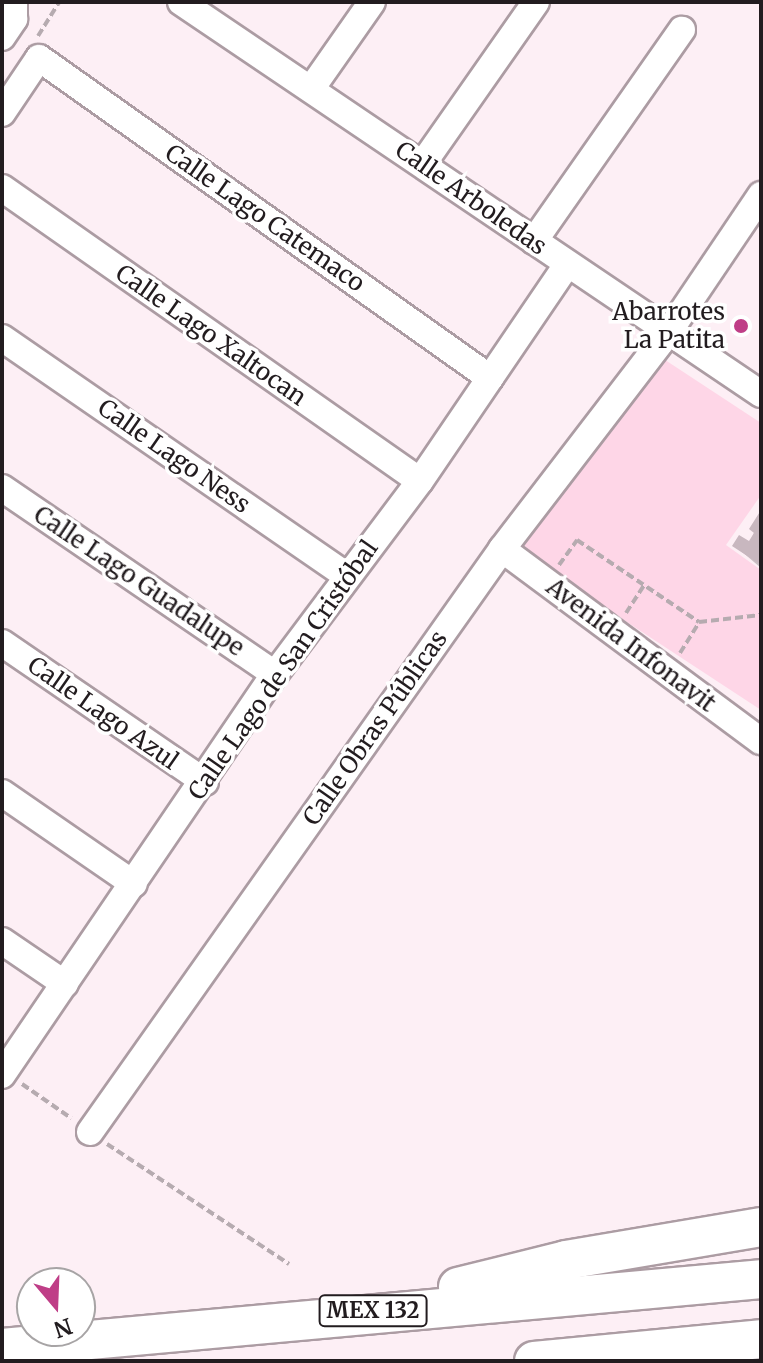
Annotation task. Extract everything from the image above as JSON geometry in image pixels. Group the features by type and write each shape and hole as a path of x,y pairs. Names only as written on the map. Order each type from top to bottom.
{"highway":[{"path":"389,1309 541,1265 761,1227"},
{"name":"MEX 132","path":"2,1348 389,1309 753,1280"},
{"path":"534,1361 761,1339"}],"street":[{"path":"2,37 14,19 14,2"},
{"path":"311,89 372,2"},
{"path":"424,162 536,2"},
{"name":"Calle Arboledas","path":"196,6 311,89 424,162 566,266 670,330 761,394"},
{"path":"534,241 682,30"},
{"path":"2,113 39,58"},
{"name":"Calle Lago Catemaco","path":"39,58 490,378"},
{"name":"Calle Lago Xaltocan","path":"2,188 420,481"},
{"name":"Calle Obras Públicas","path":"90,1132 502,549 670,330 761,195"},
{"name":"Calle Lago de San Cristóbal","path":"3,1073 205,782 275,674 345,575 420,481 566,266"},
{"name":"Calle Lago Ness","path":"2,338 345,575"},
{"name":"Calle Lago Guadalupe","path":"2,488 275,674"},
{"name":"Avenida Infonavit","path":"502,549 666,675 761,741"},
{"name":"Calle Lago Azul","path":"2,643 205,782"},
{"path":"2,793 134,884"},
{"path":"2,941 65,984"}],"path":[{"path":"39,58 39,31 59,2"},
{"path":"547,582 577,540 699,622 761,615"},
{"path":"613,632 644,585"},
{"path":"666,675 699,622"},
{"path":"3,1073 189,1203 289,1264"}],"shaded area":[{"path":"653,352 761,423 761,495 726,545 761,570 761,710 514,548"}],"building":[{"path":"761,510 761,565 732,546 739,535 749,541 754,533 749,529"}],"place":[{"name":"Abarrotes La Patita","path":"741,326"}]}
